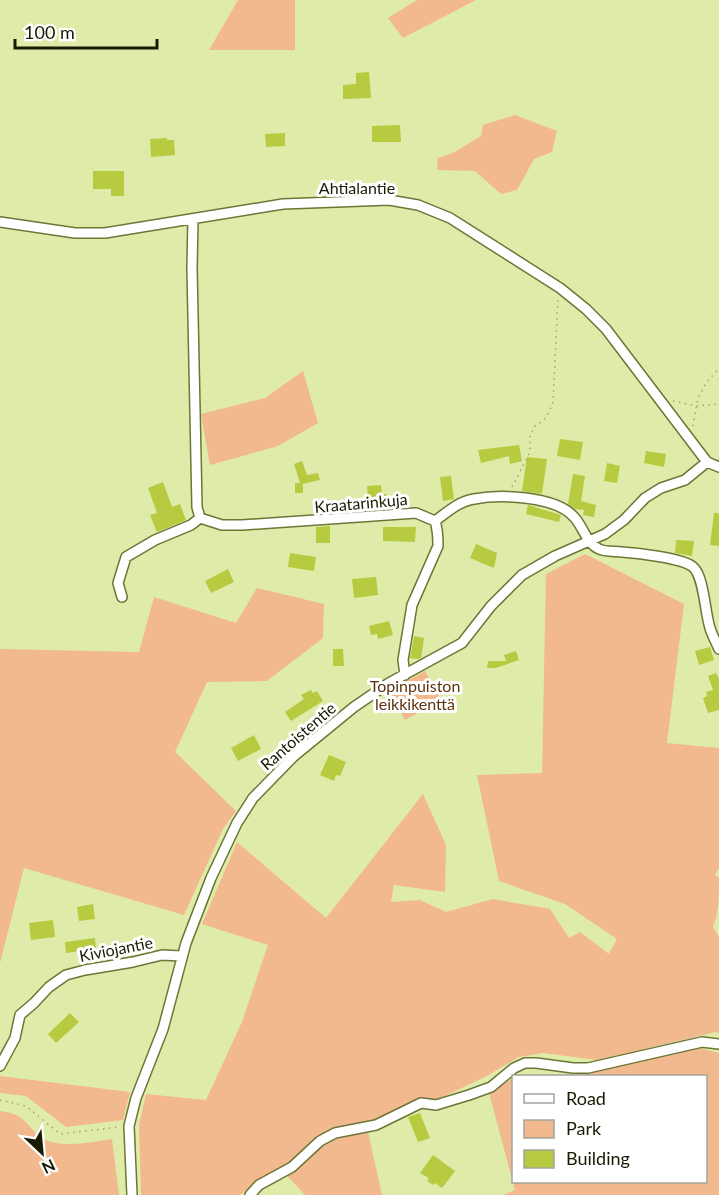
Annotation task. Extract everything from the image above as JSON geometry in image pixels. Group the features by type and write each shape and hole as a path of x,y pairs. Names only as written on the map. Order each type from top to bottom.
{"street":[{"name":"Ahtialantie","path":"0,222 75,233 105,233 283,204 389,200 418,205 450,218 560,288 586,309 606,329 707,462"},
{"path":"122,597 118,583 126,557 155,540 191,525 200,518 196,495 193,219"},
{"path":"707,462 719,467"},
{"name":"Rantoistentie","path":"132,1195 129,1126 136,1098 163,1029 181,956 216,869 237,823 253,798 312,740 354,707 462,643 491,606 522,575 555,556 605,534 618,525 645,498 661,488 685,480 707,462"},
{"path":"405,675 403,660 412,605 438,546 435,521 472,499 508,497 550,502 564,508 575,517 590,540 600,549 646,555 694,567 699,576 710,628 719,649"},
{"name":"Kraatarinkuja","path":"200,518 222,525 242,525 417,513 435,521"},
{"name":"Kiviojantie","path":"0,1066 15,1038 20,1015 49,987 66,975 162,955 181,956"},
{"path":"250,1195 259,1185 292,1167 320,1142 335,1133 375,1125 421,1103 436,1105 469,1095 491,1087 514,1068 525,1064 588,1068 702,1042 719,1044"}],"path":[{"path":"508,497 530,452 530,436 535,426 548,414 553,402 558,328 557,303 560,288"},
{"path":"687,434 693,427 698,398 706,383 719,368"},
{"path":"661,402 675,401 697,406 719,404"},
{"path":"0,1100 26,1106 60,1134 129,1126"}],"green space":[{"path":"238,0 295,0 295,50 209,50"},
{"path":"417,0 476,0 403,38 388,18"},
{"path":"515,115 557,131 552,152 534,159 517,190 501,194 475,171 437,170 438,158 453,153 481,136 483,125"},
{"path":"303,371 318,423 278,446 210,465 201,414 265,398"},
{"path":"585,554 684,604 667,743 719,748 719,868 715,875 719,878 719,890 718,910 713,927 719,937 719,1033 597,1060 543,1053 519,1057 485,1077 368,1132 382,1195 305,1195 279,1167 240,1195 141,1195 139,1125 146,1094 206,1100 242,1022 268,945 202,924 237,842 326,918 423,794 446,845 445,892 394,885 391,902 420,900 446,912 493,899 550,909 569,938 580,932 609,954 617,939 565,904 499,881 477,775 542,773 546,574"},
{"path":"257,588 324,604 323,638 267,681 207,682 175,752 236,811 223,829 184,915 24,868 0,963 0,649 139,652 154,597 236,623"},
{"name":"Topinpuiston leikkikenttä","path":"425,671 441,700 405,720 389,691"},
{"path":"700,1048 719,1053 719,1195 503,1195 515,1190 513,1183 707,1183 707,1075 577,1075"},
{"path":"0,1076 130,1092 123,1120 66,1127 26,1096 0,1093"},
{"path":"512,1079 512,1179 489,1093"},
{"path":"0,1111 20,1117 42,1138 57,1143 76,1144 112,1139 119,1195 0,1195"}],"building":[{"path":"369,72 371,98 343,99 343,85 356,84 356,73"},
{"path":"400,125 401,142 372,142 372,126"},
{"path":"285,133 285,146 266,147 265,134"},
{"path":"167,138 167,140 174,140 175,155 151,157 150,139"},
{"path":"93,171 124,171 124,196 111,196 111,189 93,189"},
{"path":"560,439 583,442 580,460 557,456"},
{"path":"519,445 522,461 510,464 509,456 481,463 478,450"},
{"path":"646,451 666,454 664,467 644,463"},
{"path":"527,457 547,459 542,494 522,491"},
{"path":"302,461 307,475 318,473 320,480 303,484 303,493 295,493 295,483 300,483 294,464"},
{"path":"607,463 620,466 617,483 604,481"},
{"path":"573,474 585,476 581,501 596,505 594,517 583,515 584,510 575,509 568,504"},
{"path":"451,476 454,499 443,501 440,477"},
{"path":"163,482 172,507 180,504 186,520 157,532 150,515 157,513 148,488"},
{"path":"381,485 382,494 387,494 388,502 383,502 384,508 369,509 367,486"},
{"path":"528,505 561,515 559,522 526,514"},
{"path":"714,513 719,513 719,546 710,545"},
{"path":"330,526 330,543 316,543 316,527"},
{"path":"383,527 416,527 415,542 383,541"},
{"path":"676,540 694,541 692,556 675,553"},
{"path":"476,544 497,553 494,568 470,558"},
{"path":"290,553 316,557 314,571 288,567"},
{"path":"228,569 234,582 211,593 205,581"},
{"path":"376,577 378,595 354,598 352,579"},
{"path":"389,621 393,635 378,639 377,634 371,635 369,626"},
{"path":"414,636 424,638 421,658 418,659 410,658"},
{"path":"710,647 714,660 699,665 695,651"},
{"path":"333,649 343,649 344,666 333,666"},
{"path":"516,651 519,660 496,668 487,668 488,661 506,661 504,655"},
{"path":"716,673 719,679 719,710 708,713 703,698 707,696 706,692 713,690 708,676"},
{"path":"311,690 313,693 317,691 323,701 291,721 285,712 304,699 301,695"},
{"path":"254,735 261,749 238,761 231,748"},
{"path":"329,755 346,762 340,776 336,775 334,781 320,775"},
{"path":"93,904 95,919 79,921 77,907"},
{"path":"53,920 55,937 31,940 29,923"},
{"path":"95,938 96,949 66,953 65,942"},
{"path":"70,1013 79,1022 56,1043 48,1034"},
{"path":"420,1113 430,1138 418,1142 408,1117"},
{"path":"433,1155 455,1171 442,1188 427,1181 429,1178 420,1173"}]}
